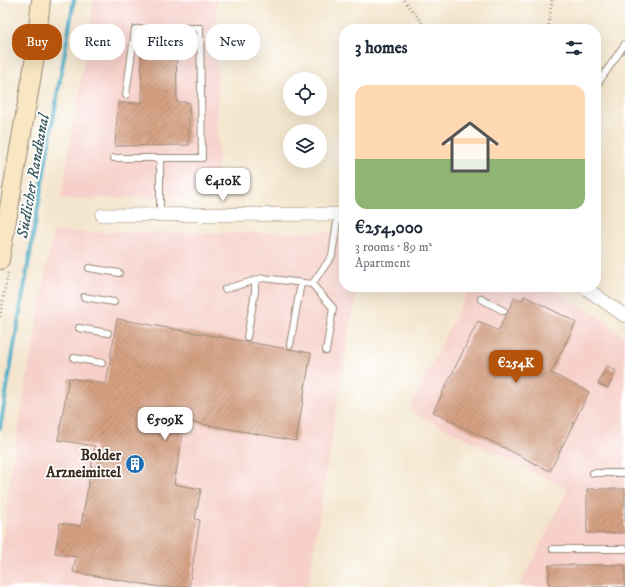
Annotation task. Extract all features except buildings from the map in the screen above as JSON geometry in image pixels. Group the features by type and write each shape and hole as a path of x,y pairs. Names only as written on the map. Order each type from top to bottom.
{"main road":[{"path":"0,260 34,63 42,0"}],"street":[{"path":"102,215 339,214"},
{"path":"591,292 625,316"}],"lane":[{"path":"114,158 202,158 200,28 135,29 126,95"},
{"path":"601,79 625,44"},
{"path":"160,158 160,215"},
{"path":"312,284 332,256 339,223"},
{"path":"89,268 119,272"},
{"path":"225,289 263,278 312,284 333,308 326,351"},
{"path":"247,337 255,292 255,281"},
{"path":"290,345 301,283"},
{"path":"84,298 114,302"},
{"path":"481,299 504,311"},
{"path":"79,328 108,333"},
{"path":"74,358 102,363"},
{"path":"593,473 625,473"},
{"path":"553,549 625,549"}],"path":[{"path":"404,0 423,24"},
{"path":"549,24 552,0"}],"shaded area":[{"path":"94,0 217,0 217,24 206,24 206,60 217,60 218,196 61,199 84,60 125,60 125,24 90,24"},
{"path":"53,232 339,232 339,292 357,292 349,330 308,587 0,587 0,564 11,470"},
{"path":"468,292 558,292 598,316 625,337 625,587 519,587 568,489 409,410"}],"waterway":[{"name":"Südlicher Randkanal","path":"0,428 74,0"}],"place":[{"name":"Bolder Arzneimittel","path":"135,464"}]}
